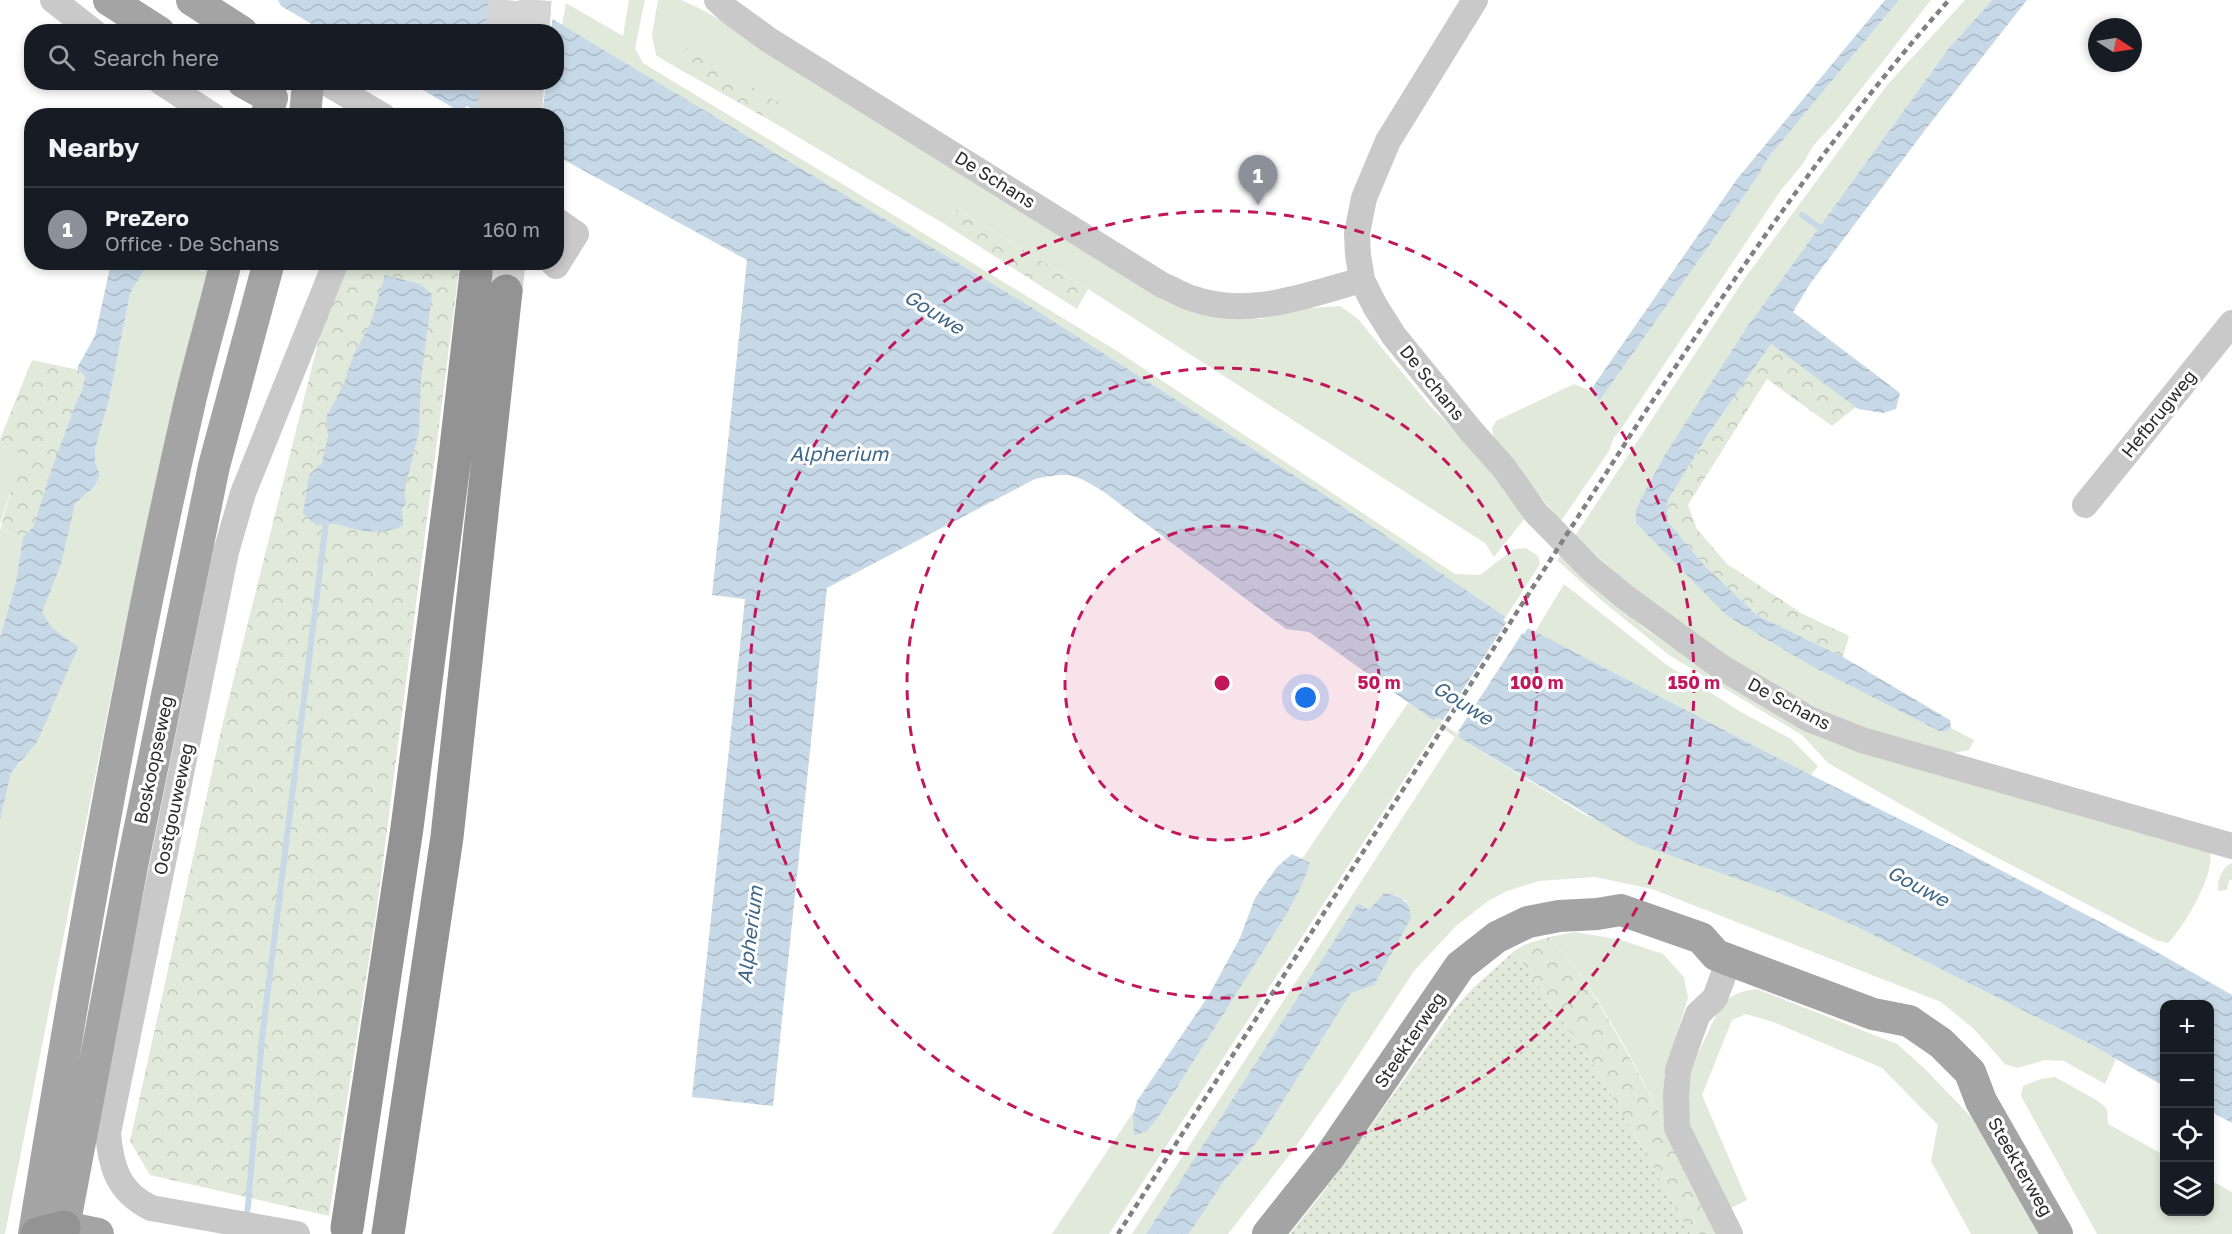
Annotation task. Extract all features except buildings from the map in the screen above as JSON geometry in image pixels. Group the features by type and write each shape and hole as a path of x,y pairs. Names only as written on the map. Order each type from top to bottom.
{"highway":[{"path":"347,1228 407,828 476,273"},
{"path":"387,1234 447,837 506,291"}],"main road":[{"path":"109,0 146,24"},
{"path":"192,0 230,24"},
{"path":"257,90 291,104"},
{"path":"260,90 291,104"},
{"name":"Boskoopseweg","path":"49,1232 89,911 138,648 191,397 224,270"},
{"name":"Boskoopseweg","path":"49,1232 132,866 214,466 267,270"},
{"name":"Steekterweg","path":"1268,1234 1330,1156 1460,966 1497,937 1528,922 1559,915 1597,914 1615,928 1696,958 1723,957 1873,1014 1892,1032 1927,1056 1956,1085 1981,1101 2057,1234"},
{"path":"49,1232 98,1234"}],"street":[{"path":"53,0 84,24"},
{"name":"De Schans","path":"717,0 769,40 1162,285 1192,298 1220,305 1247,308 1274,304 1362,280"},
{"name":"De Schans","path":"1475,0 1388,141 1376,166 1364,198 1358,233 1358,255 1362,280 1394,336 1504,468 1536,513 1583,562 1616,590 1721,667 1809,719 1862,740 2232,846"},
{"path":"172,90 201,108"},
{"path":"339,90 369,108"},
{"path":"564,226 576,234 564,253"},
{"name":"Oostgouweweg","path":"297,1234 179,1214 151,1208 135,1200 119,1180 110,1158 108,1133 226,552 243,493 333,270"},
{"name":"Hefbrugweg","path":"2085,505 2232,323"},
{"path":"1723,957 1714,998 1698,1014 1678,1070 1676,1096 1677,1128 1730,1234"}],"green space":[{"path":"629,0 645,0 635,48 643,63 1117,351 1455,574 1480,575 1514,549 1526,548 1538,556 1540,564 1506,617 1330,498 1028,305 564,26 562,24 566,3 623,36"},
{"path":"658,0 681,0 701,9 1212,314 1260,319 1311,308 1340,306 1358,319 1430,406 1533,508 1494,557 1485,543 1088,289 957,209 946,225 771,121 778,103 683,47 672,65 656,55 652,35"},
{"path":"1899,0 1931,0 1835,122 1813,146 1802,165 1781,190 1614,437 1609,451 1561,521 1494,441 1492,428 1496,421 1574,384 1590,391 1600,400 1756,179 1768,158"},
{"path":"1965,0 1992,0 1949,48 1747,327 1636,507 1727,616 1815,668 1939,731 1944,732 1951,728 1974,740 1969,750 1953,753 1859,727 1828,715 1773,688 1646,600 1575,536 1745,278 1888,84"},
{"path":"683,46 779,103 771,121 672,65"},
{"path":"957,209 1088,289 1077,309 946,225"},
{"path":"144,270 199,270 204,272 211,270 148,523 120,650 5,1234 0,1234 0,820 11,773 22,761 52,629 41,612 75,504 95,486 100,475 95,462 95,449 109,400 130,294"},
{"path":"336,270 459,270 377,908 329,1216 150,1175 130,1141 223,722"},
{"path":"1771,344 1856,407 1832,426 1767,379 1688,505 1697,529 1727,564 1801,613 1849,636 1843,657 1757,615 1706,567 1668,522 1667,502 1707,436"},
{"path":"32,360 79,370 85,377 33,527 23,537 0,530 21,454 0,446 0,439"},
{"path":"0,446 22,454 0,525"},
{"path":"0,530 23,537 16,581 0,638"},
{"path":"1561,555 1644,628 1719,680 2209,850 2208,871 2198,899 2168,943 2156,940 1969,843 1828,763 1802,735 1669,655 1601,600 1557,560"},
{"path":"1564,584 1667,665 1741,712 1791,739 1818,766 1811,775 1535,632"},
{"path":"1408,703 1434,721 1437,717 1460,733 1458,737 1585,815 1857,927 2086,1042 2116,1059 2105,1084 2064,1061 2045,1060 2017,1068 2005,1064 1974,1029 1941,1002 1652,889 1595,877 1539,881 1507,891 1488,901 1456,926 1414,971 1291,1153 1228,1234 1189,1234 1222,1184 1260,1138 1407,901 1395,895 1369,911 1358,903 1146,1234 1132,1234 1455,737 1439,726 1109,1234 1052,1234 1134,1111 1134,1135 1159,1116 1288,912 1310,863 1302,859"},
{"path":"2232,863 2232,879 2229,881 2227,890 2218,891 2221,874"},
{"path":"1575,932 1621,940 1663,954 1684,977 1688,998 1664,1076 1665,1123 1599,1002 1549,937"},
{"path":"1549,937 1583,980 1612,1026 1665,1123 1719,1234 1690,1234 1595,1068 1514,951 1524,945"},
{"path":"1514,951 1595,1068 1690,1234 1290,1234 1325,1190 1455,1008 1473,988"},
{"path":"1757,989 1897,1044 1923,1067 1973,1119 2002,1161 2043,1234 1971,1234 1931,1161 1938,1125 1882,1068 1773,1022 1746,1014 1732,1020 1702,1095 1747,1200 1727,1210 1694,1138 1689,1123 1685,1094 1694,1062 1713,1021 1726,1001 1739,993"},
{"path":"2055,1077 2098,1101 2107,1109 2108,1124 2160,1153 2160,1216 2214,1216 2214,1182 2232,1192 2232,1234 2097,1234 2021,1096 2023,1086 2041,1079"}],"water":[{"path":"278,0 521,0 561,24 312,24 281,6"},
{"path":"1885,0 1899,0 1768,158 1756,179 1600,400 1590,391 1737,179"},
{"path":"1992,0 2027,0 1925,130 1810,284 1793,312 1900,393 1896,409 1883,413 1858,409 1771,344 1707,436 1667,502 1668,522 1706,567 1757,615 1843,657 1950,720 1951,728 1944,732 1815,668 1727,616 1636,523 1636,508 1666,453 1747,327 1949,48"},
{"path":"564,26 1028,305 1330,498 1506,617 1503,620 1524,634 1528,628 1811,775 1966,852 2148,947 2232,995 2232,1123 2214,1113 2214,1000 2160,1000 2160,1084 2086,1042 1857,927 1781,894 1635,843 1458,737 1460,732 1440,719 1436,718 1434,721 1309,632 1286,629 1104,492 1078,478 1064,475 1035,479 827,588 773,1106 692,1097 745,599 712,595 747,260 564,160 564,108 472,108 466,106 454,108 423,90 564,90"},
{"path":"109,270 144,270 130,294 109,400 95,449 95,462 100,475 95,486 75,504 61,564 42,612 52,628 78,647 37,742 11,773 0,820 0,638 16,581 23,537 33,527 53,465 82,391 85,377 77,368 95,336"},
{"path":"385,275 420,284 432,294 421,380 419,431 404,493 406,503 402,509 403,526 375,532 335,524 317,526 303,513 309,475 322,463 328,436 326,417 344,384 353,356 371,322"},
{"path":"1292,854 1310,863 1288,912 1159,1116 1146,1132 1134,1135 1133,1117 1137,1101 1209,995 1240,938 1255,898 1277,867"},
{"path":"1384,893 1404,900 1411,918 1374,985 1351,993 1260,1138 1222,1184 1189,1234 1146,1234 1358,903 1369,910"}],"pier":[{"path":"489,0 527,0 553,16 552,24 487,24"},
{"path":"480,90 545,90 543,108 479,108"},
{"path":"1508,620 1524,630 1527,626 1455,736 1456,733 1441,723"}],"waterway":[{"path":"1802,215 1819,227"},
{"path":"246,1219 262,1038 326,522"}],"tunnel":[{"path":"503,24 505,0"},
{"path":"534,24 535,0"},
{"path":"494,108 496,90"},
{"path":"526,108 527,90"},
{"path":"506,291 508,270"}],"railway":[{"path":"1118,1234 1680,360 1789,201 1827,150 1949,0"}],"place":[{"name":"PreZero","path":"1258,205"}],"water label":[{"name":"Gouwe","path":"934,312"},
{"name":"Alpherium","path":"839,454"},
{"name":"Gouwe","path":"1463,703"},
{"name":"Gouwe","path":"1918,886"},
{"name":"Alpherium","path":"750,935"}]}
